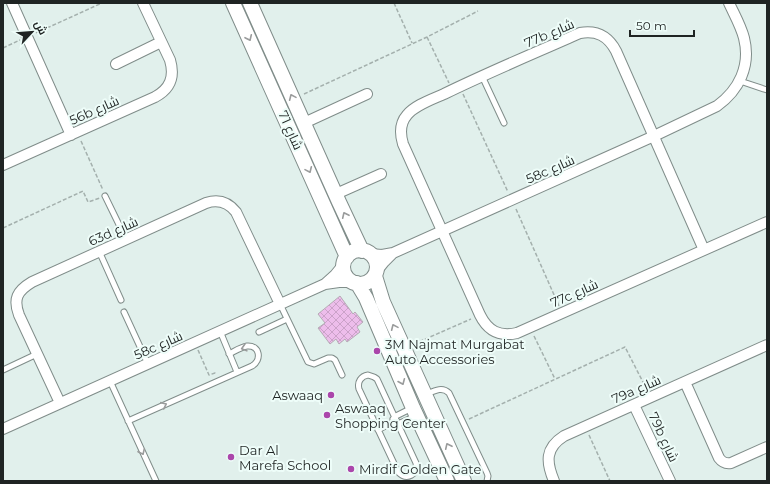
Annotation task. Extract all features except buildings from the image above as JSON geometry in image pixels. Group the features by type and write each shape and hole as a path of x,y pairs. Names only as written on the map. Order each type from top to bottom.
{"street":[{"path":"12,3 74,133"},
{"path":"116,64 161,42 143,3"},
{"name":"شارع 71","path":"233,3 346,260"},
{"name":"شارع 71","path":"250,3 336,194 366,252"},
{"name":"58c شارع","path":"366,252 382,255 393,253 654,136 716,106 725,100 732,93 740,80 745,66 746,56 743,36 729,3"},
{"name":"77b شارع","path":"442,231 403,144 401,129 406,116 411,110 482,76 580,33 595,32 608,39 613,45 704,250"},
{"name":"56b شارع","path":"3,165 160,94 165,90 171,79 172,73 170,60 161,42"},
{"path":"304,123 367,94"},
{"path":"336,194 381,174"},
{"name":"63d شارع","path":"60,403 17,310 16,299 22,288 32,282 99,251 206,203 217,200 228,204 236,212 280,304"},
{"name":"77c شارع","path":"442,231 484,321 488,327 495,332 510,335 767,222"},
{"path":"355,283 361,284 369,282 375,274 377,264 373,256 366,252 354,252 346,260 344,268 346,276 355,283 366,298 415,412 447,481"},
{"name":"58c شارع","path":"375,274 393,253"},
{"name":"58c شارع","path":"325,284 335,275 346,260"},
{"path":"375,274 383,302 464,481"},
{"name":"58c شارع","path":"3,429 325,284 339,282 355,283"},
{"name":"79a شارع","path":"554,481 548,462 549,454 557,440 767,345"},
{"path":"685,382 722,462 731,463 767,447"},
{"name":"79b شارع","path":"634,405 670,481"}],"lane":[{"path":"482,76 504,123"},
{"path":"740,80 767,90"},
{"path":"105,196 126,239"},
{"path":"99,251 121,300"},
{"path":"280,304 308,362 314,364 328,358 332,358 335,360 342,375"},
{"path":"124,312 148,364"},
{"path":"259,332 288,319"},
{"path":"220,331 237,372"},
{"path":"128,421 255,364 258,358 258,352 253,347 246,346 229,354"},
{"path":"3,370 37,354"},
{"path":"368,375 376,379 394,418 398,423 416,463 416,469 413,475 410,476 404,476 398,472 359,389 358,382 362,377 368,375"},
{"path":"110,381 156,481"},
{"path":"425,395 444,389 451,396 487,473 487,481"},
{"path":"391,423 394,418 415,412"},
{"path":"378,430 391,423 398,423 415,412"}],"path":[{"path":"3,48 102,3"},
{"path":"394,3 412,44"},
{"path":"293,99 427,37 478,11"},
{"path":"427,37 452,90"},
{"path":"3,228 83,191 88,202 105,196 74,133"},
{"path":"404,349 480,314"},
{"path":"530,327 555,379"},
{"path":"198,341 201,348 198,350 209,375 215,373 218,381"},
{"path":"463,422 625,347 651,397"},
{"path":"586,426 610,481"}],"place":[{"name":"3M Najmat Murgabat Auto Accessories","path":"377,351"},
{"name":"Aswaaq","path":"331,395"},
{"name":"Aswaaq Shopping Center","path":"327,415"},
{"name":"Dar Al Marefa School","path":"231,457"},
{"name":"Mirdif Golden Gate","path":"351,469"}]}
